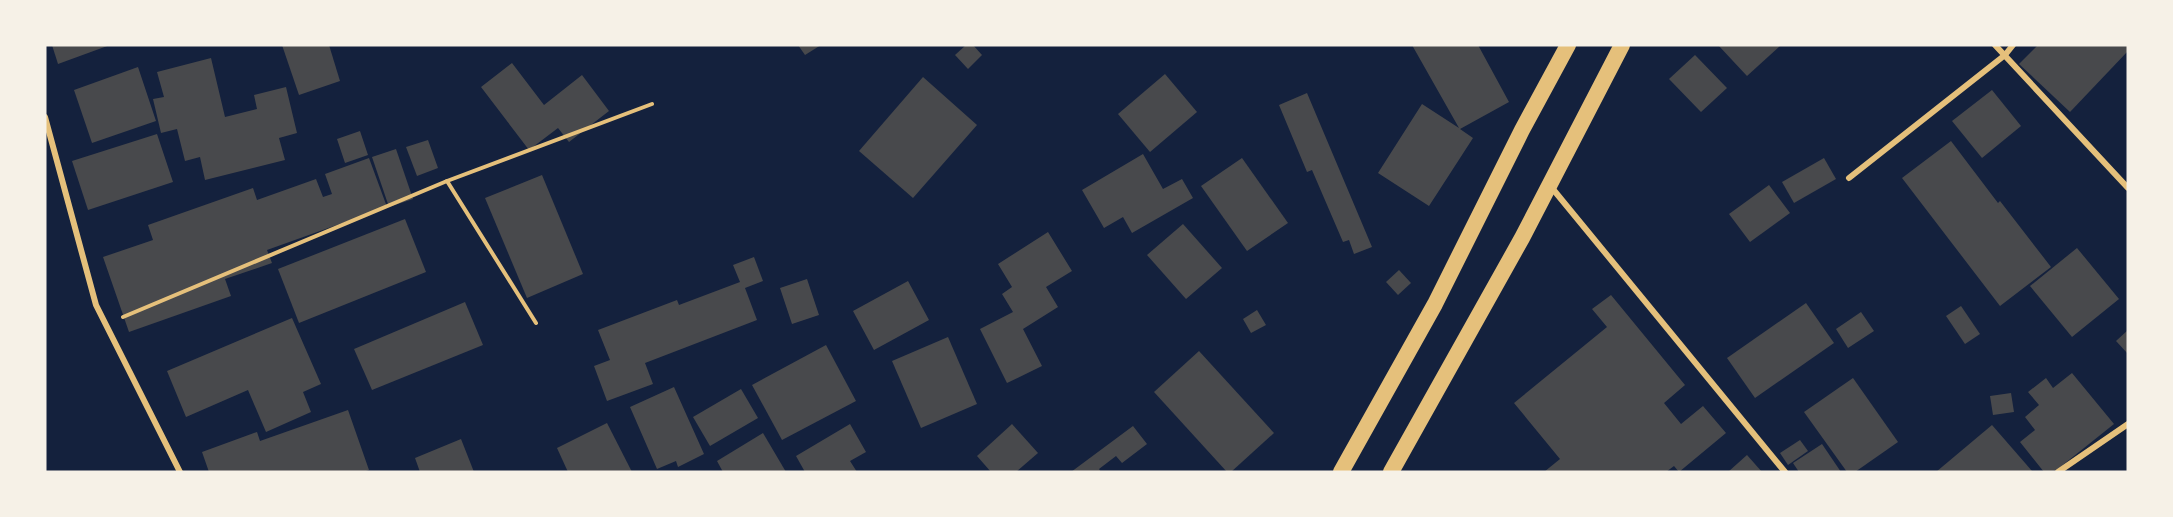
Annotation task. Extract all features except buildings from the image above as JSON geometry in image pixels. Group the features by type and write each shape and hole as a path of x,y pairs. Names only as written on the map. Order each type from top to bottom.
{"highway":[{"path":"1341,472 1435,304 1522,130 1568,45"},
{"path":"1391,472 1550,185 1622,45"}],"street":[{"path":"1995,45 2128,188"},
{"path":"1849,178 2004,55 2013,45"},
{"path":"45,117 96,304 180,472"},
{"path":"1550,185 1785,472"},
{"path":"2058,472 2128,424"}],"path":[{"path":"106,324 447,181 652,104"},
{"path":"447,181 536,323"}]}
